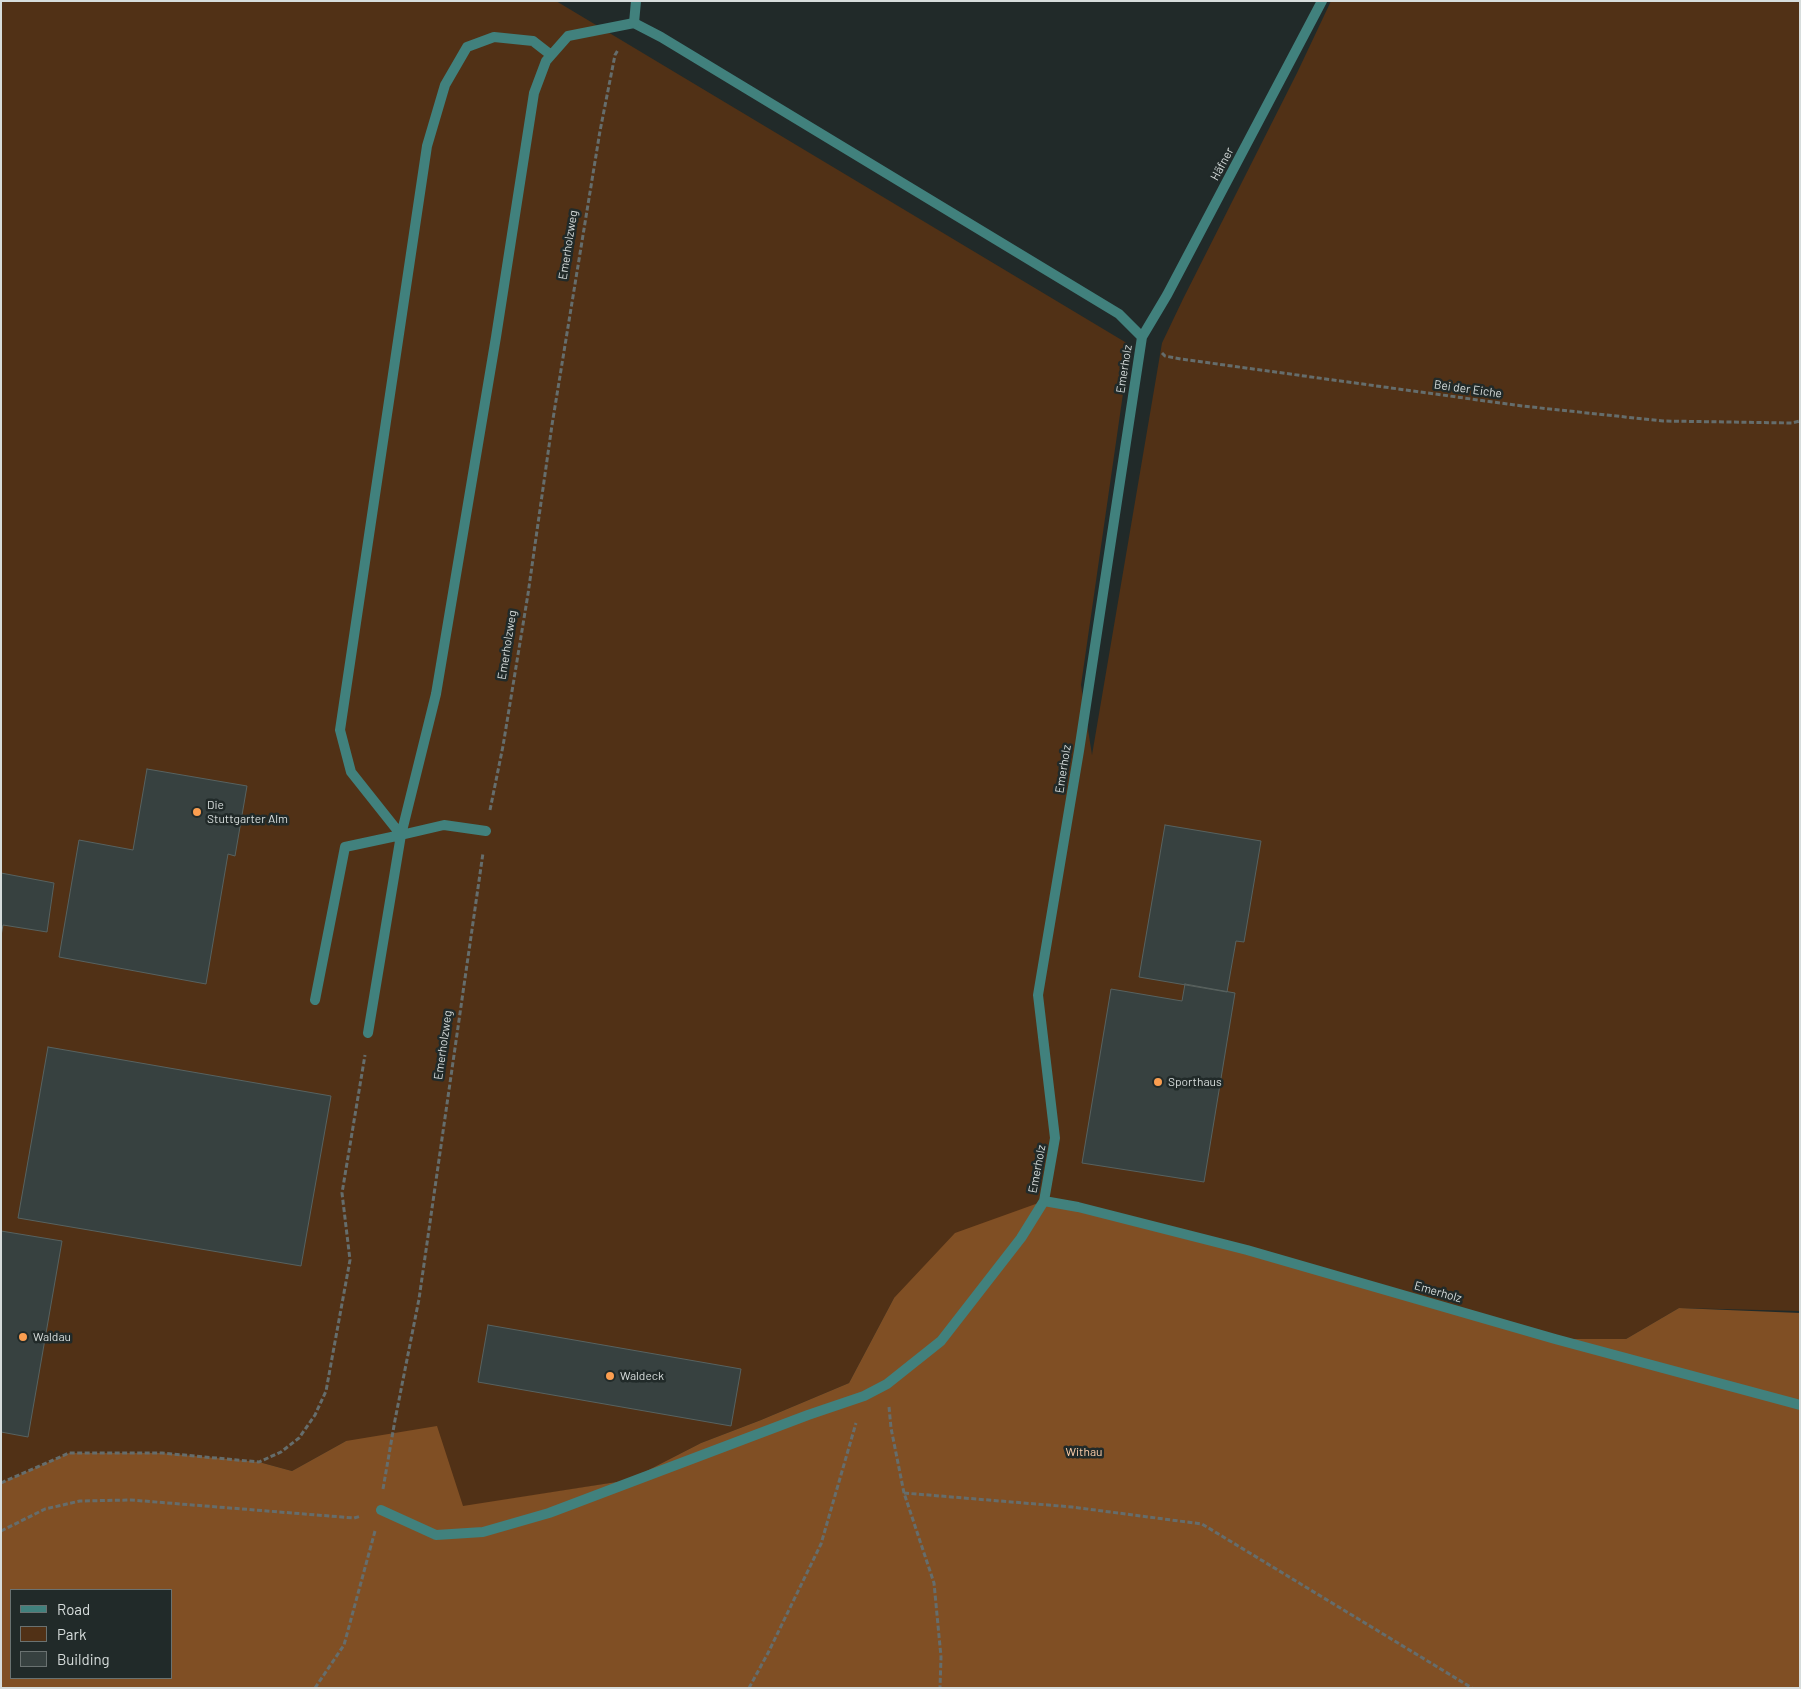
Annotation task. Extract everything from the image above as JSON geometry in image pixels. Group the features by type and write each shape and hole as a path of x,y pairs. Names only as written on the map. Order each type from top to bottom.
{"street":[{"path":"634,23 636,1"},
{"name":"Häfner","path":"1142,337 1167,295 1322,1"},
{"path":"368,1033 400,836 436,694 496,337 534,93 546,61 568,36 634,23 661,37 1119,314 1142,337"},
{"path":"400,836 351,772 340,730 427,146 445,85 467,48 494,36 533,41 551,55"},
{"name":"Emerholz","path":"1142,337 1038,995 1056,1138 1044,1201 1078,1207 1247,1250 1555,1339 1800,1405"},
{"path":"315,1000 345,847 444,825 486,831"},
{"path":"381,1510 436,1535 483,1532 549,1513 808,1415 864,1396 887,1384 941,1341 1021,1238 1044,1201"}],"path":[{"name":"Emerholzweg","path":"315,1688 344,1645 381,1510 387,1464 419,1299 486,831 503,746 552,425 600,131 615,55 634,23"},
{"name":"Bei der Eiche","path":"1142,337 1165,356 1181,359 1522,406 1663,421 1792,423 1800,421"},
{"path":"1,1483 69,1453 162,1453 259,1462 281,1452 299,1438 315,1415 326,1390 350,1260 342,1193 368,1033"},
{"path":"887,1384 890,1428 904,1493 934,1583 941,1657 940,1688"},
{"path":"749,1688 821,1544 864,1396"},
{"path":"904,1493 1072,1508 1202,1524 1472,1688"},
{"path":"1,1530 45,1509 80,1501 131,1500 354,1518 381,1510"}],"green space":[{"path":"1,1 556,1 1130,345 1081,685 1092,755 1162,343 1331,1 1800,1 1800,1311 1679,1308 1626,1339 1555,1339 894,1298 849,1383 701,1443 629,1480 463,1507 346,1441 292,1471 259,1462 69,1453 1,1483"},
{"name":"Withau","path":"1044,1201 1078,1207 1555,1339 1626,1339 1679,1308 1800,1313 1800,1688 1,1688 1,1483 69,1453 162,1453 259,1462 292,1471 346,1441 437,1426 463,1506 629,1480 701,1443 849,1383 894,1298 955,1233"}],"building":[{"path":"147,769 247,786 235,856 228,854 206,984 59,957 79,840 133,850"},
{"path":"1165,825 1261,841 1244,942 1236,941 1227,992 1139,977"},
{"path":"1,873 54,883 47,932 3,925 1,936"},
{"name":"Sporthaus","path":"1185,984 1235,993 1204,1182 1082,1163 1111,989 1182,1001"},
{"path":"48,1047 331,1096 301,1266 18,1218"},
{"name":"Waldau","path":"1,1231 62,1241 28,1437 1,1432"},
{"name":"Waldeck","path":"488,1325 741,1369 731,1426 478,1382"}],"place":[{"name":"Die Stuttgarter Alm","path":"197,812"},
{"name":"Sporthaus","path":"1158,1082"},
{"name":"Waldau","path":"23,1337"},
{"name":"Waldeck","path":"610,1376"}]}
